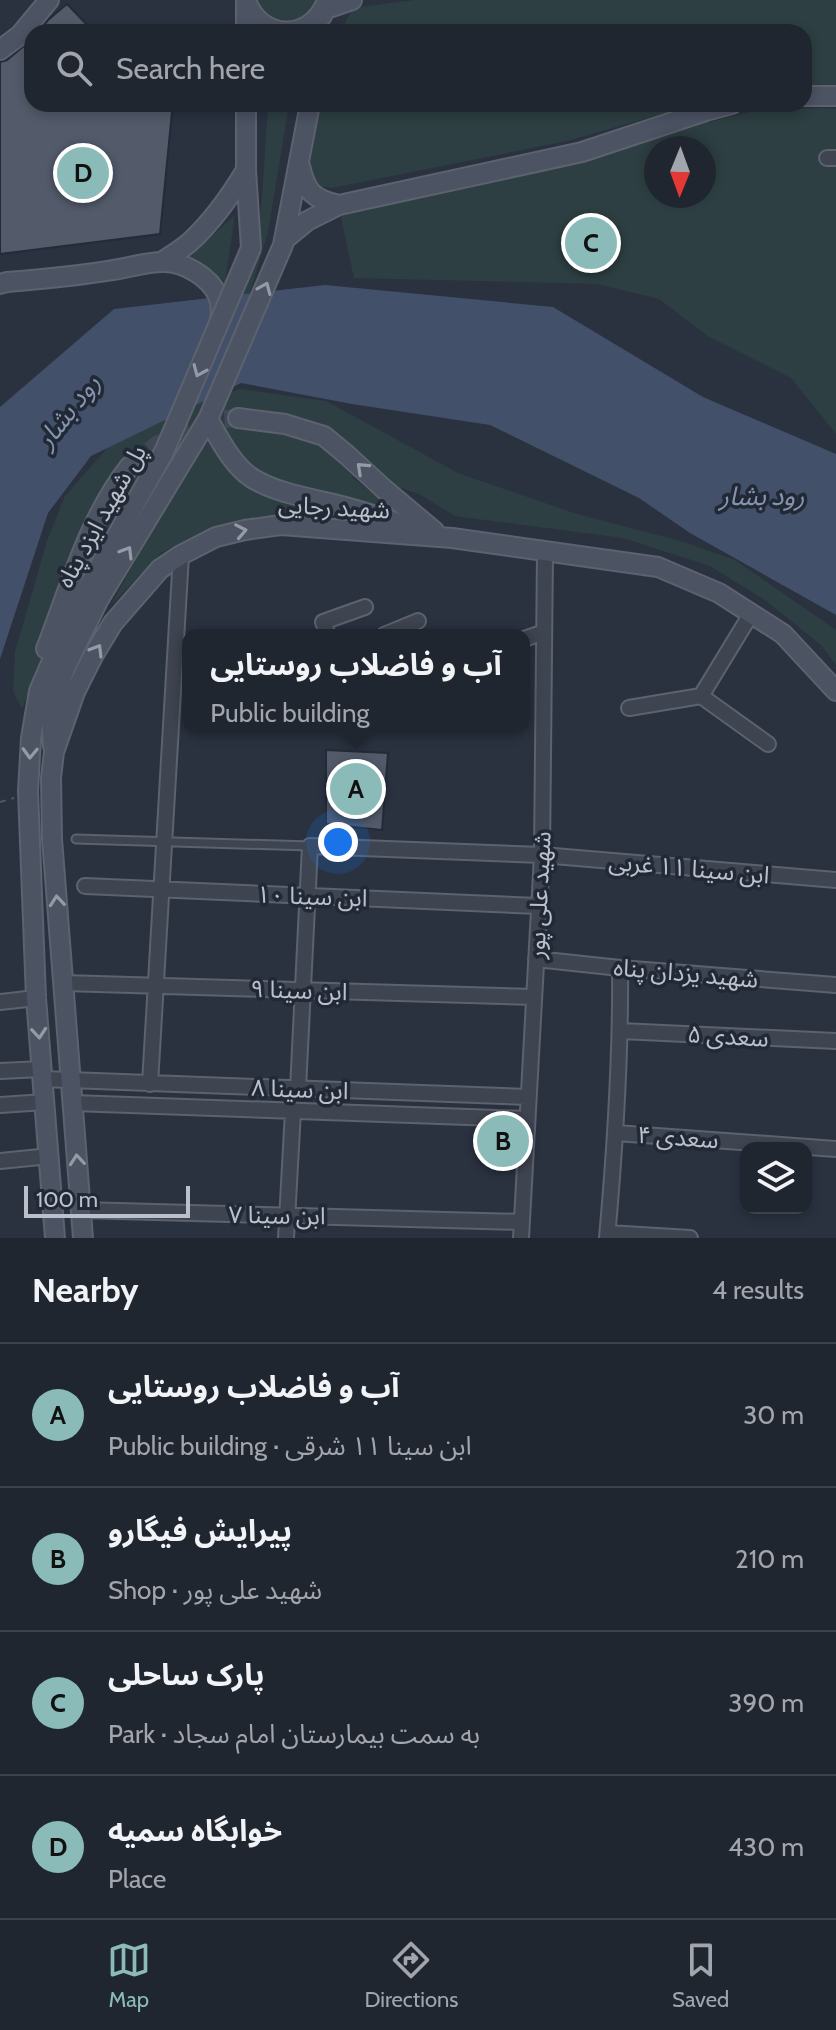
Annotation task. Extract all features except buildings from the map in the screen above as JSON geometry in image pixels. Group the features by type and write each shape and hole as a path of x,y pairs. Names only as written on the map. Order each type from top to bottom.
{"main road":[{"path":"29,24 49,0"},
{"path":"246,0 262,24"},
{"path":"246,0 246,24"},
{"path":"310,24 325,5 352,0"},
{"path":"0,50 24,30"},
{"path":"812,96 836,96"},
{"path":"163,261 190,242 204,227 246,170 246,112"},
{"name":"پل شهید ایزد پناه","path":"54,752 51,717 66,666 99,599 209,415 284,243 309,112"},
{"path":"284,243 307,221 339,205 582,152 707,112"},
{"path":"299,163 311,193 321,201 339,205"},
{"name":"پل شهید ایزد پناه","path":"29,815 31,738 39,691 87,589 164,452 251,248 246,170"},
{"path":"2,282 66,277 163,261 182,265 198,274 218,295 220,320"},
{"path":"209,415 225,447 250,477 297,495 371,514 442,538"},
{"path":"238,418 285,424 324,436 442,538"},
{"path":"39,691 43,657 94,524 112,490 129,467"},
{"name":"شهید رجایی","path":"83,1238 55,886 51,778 54,752 75,692 93,656 113,623 160,569 216,537 281,525 442,538 658,567 719,593 783,634 836,691"},
{"path":"52,813 29,815 36,998 55,1238"}],"street":[{"name":"شهید علی پور","path":"521,1238 542,855 545,552"},
{"path":"150,1084 181,555"},
{"path":"326,629 323,622 365,607"},
{"path":"701,696 751,614"},
{"path":"399,629 418,621"},
{"path":"530,637 544,632"},
{"path":"629,708 701,696 768,744"},
{"path":"298,1089 310,846"},
{"name":"ابن سینا ۱۱ غربی","path":"310,846 542,855 836,880"},
{"name":"ابن سینا ۱۰","path":"85,886 539,906"},
{"name":"شهید یزدان پناه","path":"536,959 836,985"},
{"path":"620,968 621,1031 608,1236 690,1238"},
{"name":"ابن سینا ۹","path":"64,983 534,997"},
{"path":"0,1002 36,998"},
{"name":"سعدی ۵","path":"621,1031 836,1041"},
{"name":"ابن سینا ۸","path":"0,1071 72,1080 150,1084 528,1097"},
{"path":"0,1105 45,1102"},
{"name":"ابن سینا ۸","path":"73,1103 527,1119"},
{"path":"286,1238 293,1111"},
{"name":"سعدی ۴","path":"616,1133 836,1149"},
{"path":"0,1161 50,1156"},
{"name":"ابن سینا ۷","path":"81,1210 522,1222"}],"lane":[{"path":"76,839 310,846"}],"shaded area":[{"path":"252,0 321,0 310,18 294,24 266,20"},
{"path":"414,0 836,0 836,89 812,88 812,24 344,24 353,8"},
{"path":"836,109 836,434 791,378 709,337 659,299 598,284 354,278 339,208 586,161 644,143 644,208 716,208 716,136 665,136 750,112"},
{"path":"267,112 288,112 268,232 245,309 203,400 240,389 326,401 458,473 577,514 684,542 735,560 836,630 836,665 821,645 765,600 710,566 623,538 455,516 419,494 372,478 352,477 405,519 334,493 276,478 249,483 272,499 340,522 293,514 211,528 161,553 111,605 152,530 59,609 22,709 13,691 15,652 47,541 65,496 239,309 256,251"},
{"path":"313,112 669,112 567,141 332,188 291,182"},
{"path":"235,215 225,282 189,257"}],"water":[{"name":"رود بشار","path":"325,285 553,307 703,397 836,454 836,615 690,533 639,498 490,425 241,383 91,456 48,513 0,659 0,407 114,309"}],"tunnel":[{"path":"129,467 158,444 224,419 238,418"}],"place":[{"name":"خوابگاه سمیه","path":"83,173"},
{"name":"پارک ساحلی","path":"591,243"},
{"name":"آب و فاضلاب روستایی","path":"356,789"},
{"name":"پیرایش فیگارو","path":"503,1141"}]}
